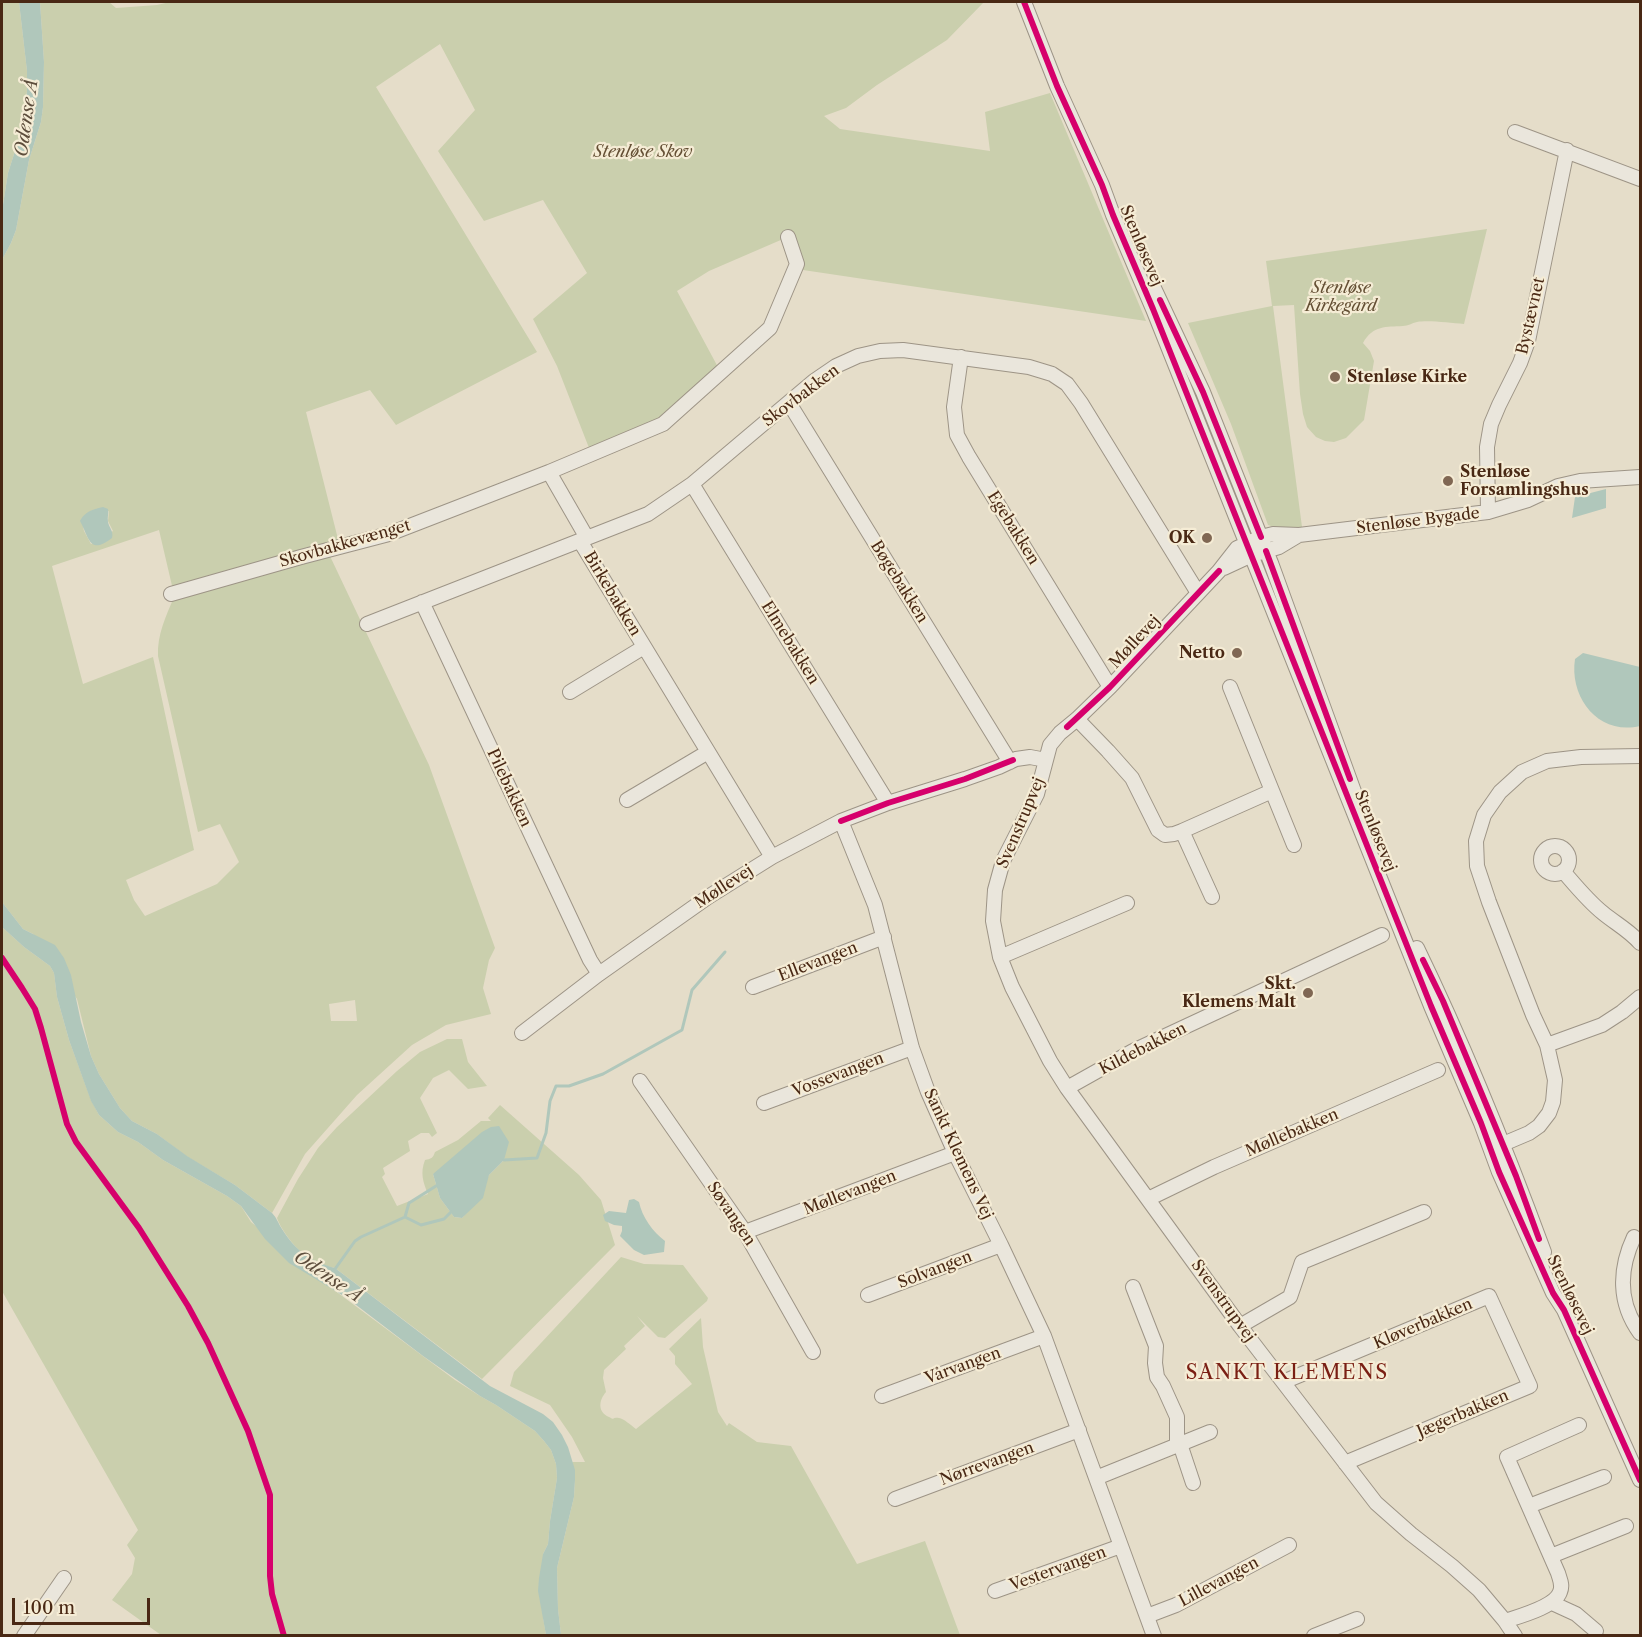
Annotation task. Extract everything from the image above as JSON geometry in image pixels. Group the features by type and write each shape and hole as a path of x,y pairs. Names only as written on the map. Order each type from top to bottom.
{"street":[{"name":"Stenløsevej","path":"1024,2 1334,732 1399,912 1443,1001 1497,1146 1559,1291 1564,1310 1641,1480"},
{"path":"1515,132 1641,179"},
{"name":"Bystævnet","path":"1488,512 1487,447 1491,424 1528,341 1567,150"},
{"name":"Stenløsevej","path":"1102,185 1118,210 1203,392 1261,537"},
{"name":"Skovbakkevænget","path":"171,594 389,534 549,472 663,424 770,328 798,264 788,237"},
{"name":"Skovbakken","path":"367,624 648,514 692,484 814,381 837,366 858,356 880,351 903,350 1029,367 1052,374 1067,384 1082,403 1198,593"},
{"name":"Egebakken","path":"961,357 954,407 957,435 1110,687"},
{"name":"Bøgebakken","path":"789,403 1010,762"},
{"path":"549,472 583,539"},
{"name":"Stenløse Bygade","path":"1261,537 1273,534 1299,535 1488,512 1528,500 1558,486 1580,481 1641,477"},
{"name":"Elmebakken","path":"692,484 888,803"},
{"name":"Stenløse Bygade","path":"1255,550 1278,547 1299,535"},
{"name":"Møllevej","path":"522,1033 598,974 708,897 772,857 841,821 1022,757 1046,760 1050,745 1060,733 1110,687 1219,571 1255,550 1261,537"},
{"name":"Birkebakken","path":"583,539 644,647 772,857"},
{"name":"Pilebakken","path":"422,602 598,974"},
{"name":"Birkebakken","path":"570,692 644,647"},
{"path":"1230,687 1294,845"},
{"path":"1077,719 1132,778 1158,830 1165,835 1182,831 1272,791"},
{"path":"627,800 708,752"},
{"path":"1497,1146 1529,1133 1539,1126 1549,1113 1553,1102 1555,1080 1547,1045 1533,1015 1477,866 1476,841 1484,815 1500,792 1522,772 1547,761 1587,757 1641,756"},
{"name":"Svenstrupvej","path":"1046,760 1036,795 1003,861 995,890 993,921 1000,957 1012,987 1050,1061 1067,1088 1240,1326 1376,1503 1479,1590 1515,1635"},
{"name":"Sankt Klemens Vej","path":"841,821 875,905 912,1048 928,1092 955,1153 1044,1336 1154,1635"},
{"path":"1182,831 1212,897"},
{"path":"1563,871 1601,912 1641,943"},
{"path":"1000,957 1127,903"},
{"name":"Kildebakken","path":"1067,1088 1133,1051 1382,935"},
{"name":"Ellevangen","path":"753,987 884,937"},
{"path":"1547,1045 1602,1025 1641,997"},
{"name":"Vossevangen","path":"764,1103 912,1048"},
{"name":"Møllebakken","path":"1148,1199 1214,1167 1438,1070"},
{"name":"Søvangen","path":"640,1082 745,1232 813,1352"},
{"name":"Møllevangen","path":"745,1232 955,1153"},
{"path":"1240,1326 1290,1297 1302,1262 1424,1212"},
{"path":"1638,1234 1625,1258 1622,1281 1628,1312 1641,1333"},
{"name":"Solvangen","path":"868,1295 1001,1245"},
{"path":"1133,1287 1156,1346 1157,1377 1177,1418 1179,1445 1192,1483"},
{"name":"Kløverbakken","path":"1283,1382 1489,1296 1507,1336"},
{"name":"Vårvangen","path":"882,1396 1044,1336"},
{"name":"Jægerbakken","path":"1345,1463 1530,1386 1507,1336"},
{"path":"1505,1621 1552,1603 1560,1595 1562,1585 1508,1457 1579,1425"},
{"name":"Nørrevangen","path":"895,1498 1079,1430"},
{"path":"1096,1479 1210,1432"},
{"path":"1529,1506 1604,1477"},
{"path":"1551,1556 1626,1526"},
{"name":"Lillevangen","path":"1147,1616 1176,1605 1289,1545"},
{"name":"Vestervangen","path":"995,1591 1121,1546"},
{"path":"24,1635 64,1578"},
{"path":"1552,1603 1575,1614 1596,1630"},
{"path":"1314,1635 1357,1619"}],"green space":[{"path":"2,2 19,2 27,91 22,129 8,173 2,211"},
{"name":"Stenløse Skov","path":"40,2 109,2 116,8 170,2 984,2 947,40 846,108 824,116 840,129 990,151 985,112 1050,93 1146,321 803,270 790,236 709,271 677,291 719,369 662,421 591,453 557,366 533,319 587,273 543,200 484,221 438,151 475,110 440,44 376,87 537,352 396,425 370,390 306,412 339,543 173,590 159,530 52,566 83,684 153,657 194,850 126,880 134,900 145,916 217,884 239,862 220,824 198,832 158,656 165,618 174,597 329,554 429,765 495,948 489,960 483,988 491,1014 446,1025 412,1045 357,1095 305,1154 272,1213 235,1185 186,1156 157,1134 132,1121 120,1108 91,1056 77,999 33,934 23,929 2,902 2,260 16,230 29,160 41,122 44,62","holes":["109,511 108,521 113,531 91,544 83,526","355,1000 357,1021 331,1021 329,1004"]},
{"name":"Stenløse Kirkegård","path":"1487,229 1464,324 1417,322 1405,326 1380,328 1367,337 1363,343 1370,351 1374,361 1364,420 1346,438 1334,442 1325,441 1316,437 1307,427 1300,394 1294,305 1273,306 1302,527 1277,528 1268,525 1231,424 1188,323 1272,306 1266,261"},
{"path":"2,927 50,966 54,973 57,997 69,1040 91,1100 99,1115 118,1132 241,1206 251,1222 334,1290 455,1380 535,1431 551,1450 556,1464 557,1478 548,1544 543,1554 543,1617 546,1635 161,1635 112,1600 132,1574 135,1558 127,1545 138,1530 2,1291"},
{"path":"447,1039 462,1039 468,1062 487,1086 468,1089 449,1070 433,1078 420,1098 437,1133 432,1137 429,1133 421,1133 408,1141 410,1151 383,1168 385,1174 382,1177 397,1206 428,1194 423,1177 425,1160 458,1140 481,1121 491,1121 488,1118 500,1105 579,1175 601,1200 615,1245 482,1379 335,1268 311,1260 296,1247 277,1218 318,1148 337,1127 420,1052","holes":["504,1160 489,1175 470,1209 462,1218 454,1217 440,1198 433,1174"]},
{"path":"621,1257 644,1264 683,1265 708,1298 665,1338 658,1337 637,1316 645,1326 604,1370 606,1392 601,1402 602,1412 612,1419 623,1420 636,1429 692,1384 675,1364 675,1356 669,1349 701,1318 703,1347 718,1412 727,1426 729,1423 757,1442 791,1446 857,1564 925,1541 960,1635 561,1635 557,1568 574,1497 575,1480 572,1462 585,1462 572,1437 550,1405 510,1386 514,1372"}],"water":[{"name":"Odense Å","path":"19,2 40,2 44,62 43,107 41,122 29,160 16,230 2,260 2,211 8,173 22,129 27,91"},
{"path":"1606,489 1606,508 1572,518 1575,497"},
{"path":"103,507 108,509 112,538 99,545 94,545 80,521 87,513"},
{"path":"1583,653 1640,667 1640,726 1625,728 1612,725 1590,711 1582,700 1574,673 1575,659"},
{"name":"Odense Å","path":"2,902 23,929 55,945 64,958 71,975 91,1056 120,1108 132,1121 157,1134 187,1156 235,1185 272,1213 287,1237 304,1254 335,1268 490,1386 543,1414 553,1422 568,1447 575,1470 574,1497 557,1568 561,1635 546,1635 538,1591 543,1554 548,1544 557,1478 556,1464 551,1450 535,1431 423,1356 347,1298 289,1263 265,1239 241,1206 118,1132 99,1115 91,1101 69,1040 57,997 54,973 50,966 2,927"},
{"path":"499,1126 509,1142 504,1160 489,1175 483,1198 462,1218 454,1217 440,1198 433,1174 482,1132"},
{"path":"634,1199 639,1202 649,1224 665,1241 664,1252 644,1255 634,1250 620,1236 622,1226 605,1221 603,1215 609,1211 626,1213 629,1200"}],"waterway":[{"path":"504,1160 537,1158 546,1133 550,1101 556,1086 569,1086 603,1074 682,1030 692,990 725,952"},
{"path":"405,1217 409,1203 436,1186"},
{"name":"Odense Å","path":"335,1269 355,1241 361,1237 405,1217 421,1225 444,1219 451,1212"}],"cycle path":[{"path":"1024,2 1057,86 1102,185 1153,309 1499,1172 1640,1480"},
{"path":"1160,300 1203,392 1261,537"},
{"path":"1266,551 1350,779"},
{"path":"1067,727 1110,687 1219,571"},
{"path":"841,821 888,803 965,779 1013,760"},
{"path":"2,958 35,1009 67,1124 76,1142 139,1228 188,1306 208,1343 248,1431 270,1495 270,1576 272,1594 284,1636"},
{"path":"1423,960 1443,1001 1516,1176 1539,1239"}],"place":[{"name":"Stenløse Kirke","path":"1335,377"},
{"name":"Stenløse Forsamlingshus","path":"1448,481"},
{"name":"OK","path":"1207,538"},
{"name":"Netto","path":"1237,653"},
{"name":"Skt. Klemens Malt","path":"1308,993"}],"district":[{"name":"SANKT KLEMENS","path":"1287,1373"}]}
